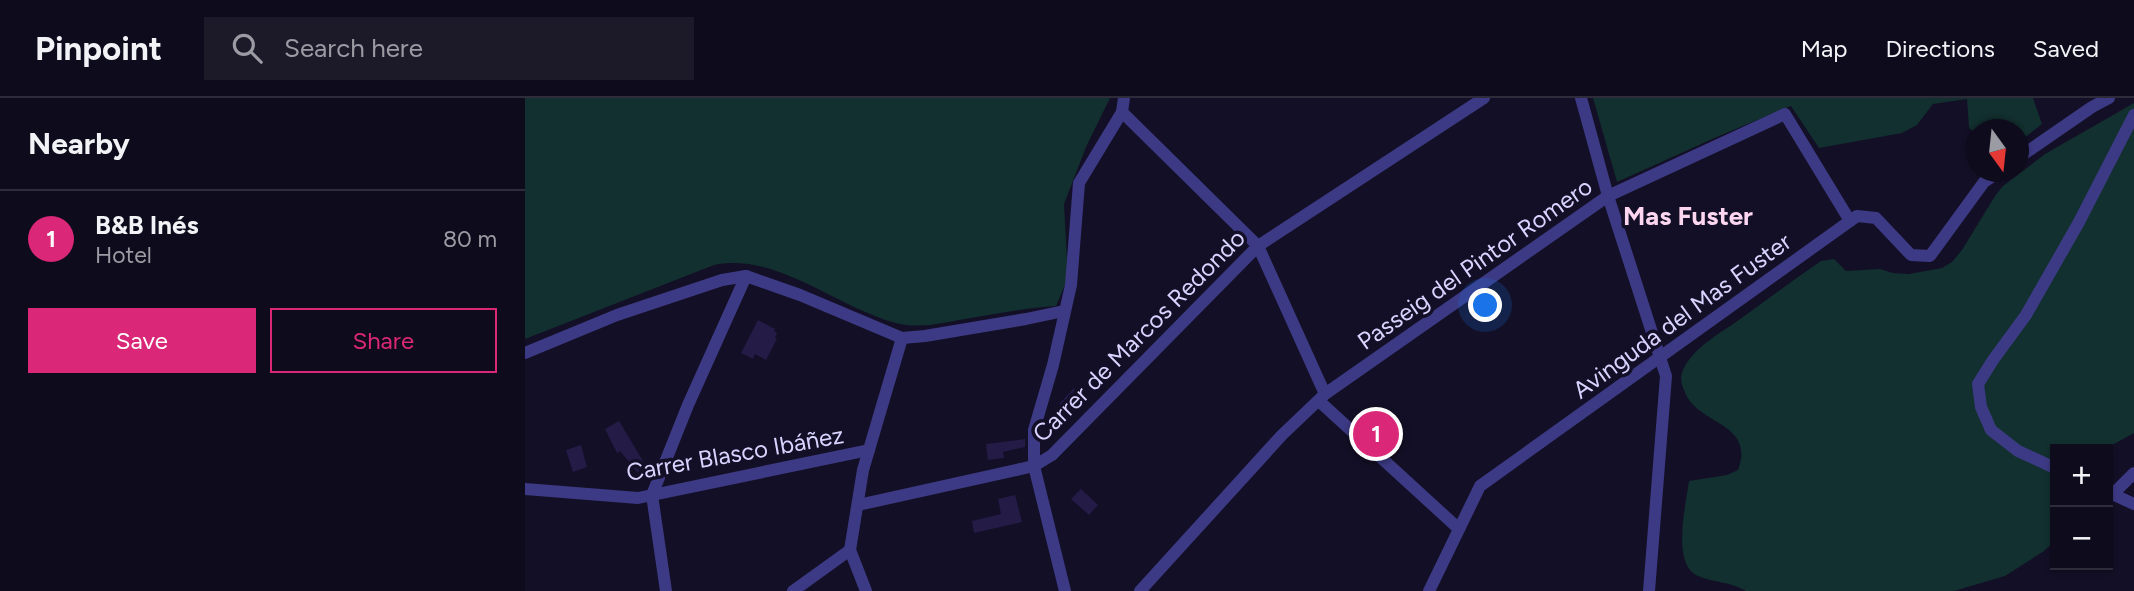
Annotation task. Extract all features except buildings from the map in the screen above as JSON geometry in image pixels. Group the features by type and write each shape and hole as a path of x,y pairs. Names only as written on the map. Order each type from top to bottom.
{"street":[{"path":"1065,591 1034,466 1034,430 1053,365 1071,285 1079,183 1122,112 1124,98"},
{"name":"Carrer de Marcos Redondo","path":"1034,466 1052,456 1258,246 1484,98"},
{"path":"1581,98 1608,196 1666,376 1649,591"},
{"path":"2029,150 2109,98"},
{"path":"1122,112 1258,246 1322,398 1459,529"},
{"name":"Passeig del Pintor Romero","path":"1140,591 1282,435 1322,398 1608,196 1785,114 1850,221"},
{"path":"2050,465 2018,450 1991,430 1981,407 1978,384 2027,315 2134,115"},
{"path":"1850,221 1857,216 1876,218 1911,255 1930,256 1984,182"},
{"name":"Avinguda del Mas Fuster","path":"1429,591 1480,486 1850,221"},
{"path":"525,353 617,315 722,280 746,276 800,295 902,338 988,326 1064,311"},
{"path":"666,591 652,495 688,405 746,276"},
{"path":"866,591 850,550 869,450 902,338"},
{"name":"Carrer Blasco Ibáñez","path":"525,489 638,498 869,450"},
{"path":"857,505 1034,466"},
{"path":"2113,490 2134,473"},
{"path":"2113,494 2134,504"},
{"path":"793,591 850,550"}],"green space":[{"path":"525,98 1110,98 1086,147 1064,204 1068,278 1056,306 931,325 905,325 874,316 784,274 761,266 737,263 714,265 525,339"},
{"path":"1593,98 2033,98 2042,124 2029,134 2029,119 1968,119 1967,99 1933,104 1917,125 1902,133 1819,148 1791,106 1617,182"},
{"path":"2134,103 2134,433 2113,445 2050,444 2050,546 2005,576 1954,591 1746,591 1734,585 1698,576 1690,570 1682,547 1689,481 1727,475 1738,470 1741,454 1739,442 1732,433 1700,411 1684,390 1682,372 1688,361 1710,340 1821,261 1834,259 1846,271 1880,269 1909,274 1942,268 1952,262 1962,250 2003,186 2008,182 2029,182 2029,166 2045,154"}],"place":[{"name":"B&B Inés","path":"1376,434"}],"district":[{"name":"Mas Fuster","path":"1688,216"}]}
